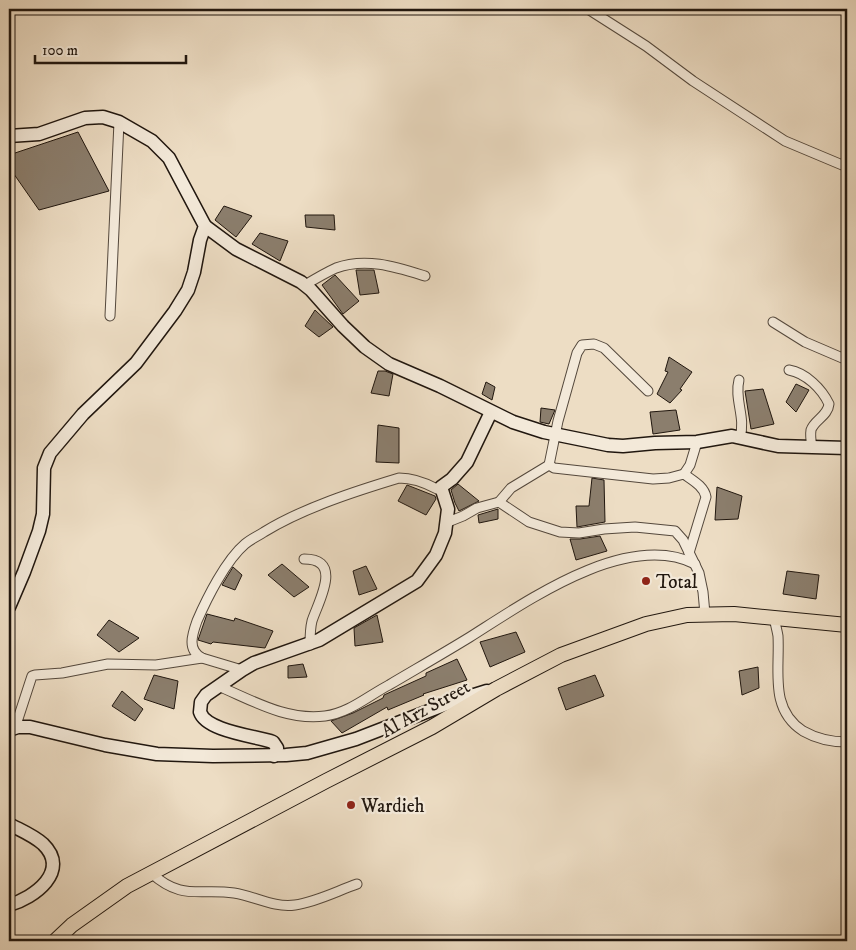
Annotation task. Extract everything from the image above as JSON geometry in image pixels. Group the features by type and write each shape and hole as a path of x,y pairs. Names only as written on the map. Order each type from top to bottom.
{"main road":[{"name":"Al Arz Street","path":"55,941 72,925 98,906 151,873 432,727 496,689 561,655 646,624 688,615 734,614 847,625"}],"street":[{"path":"588,9 646,46 692,81 785,141 847,167"},
{"path":"9,136 39,134 85,118 103,117 119,122 152,141 169,158 205,226 236,249 259,259 305,285 343,326 376,356 389,364 440,386 512,422 555,435 608,445 623,446 696,442 722,437 740,437 772,445 847,448"},
{"path":"110,316 119,122"},
{"path":"9,607 24,572 43,514 44,468 50,453 83,414 136,363 175,311 188,290 205,226"},
{"path":"305,285 337,268 372,262 425,276"},
{"path":"773,322 805,342 847,360"},
{"path":"448,522 477,508 499,502 511,488 549,465 577,353 582,345 594,344 604,348 648,392"},
{"path":"789,370 806,376 829,404 828,410 813,426 811,432 812,447"},
{"path":"739,380 738,391 743,428 740,437"},
{"path":"242,670 202,658 197,655 192,647 194,630 204,606 234,554 246,543 295,515 399,478 408,478 437,488 441,487 452,479 467,462 491,412"},
{"path":"549,465 554,468 653,479 669,478 684,474 690,465 696,442"},
{"path":"684,474 704,490 706,497 689,554"},
{"path":"274,756 277,748 273,742 210,724 201,716 200,707 203,698 242,670 271,657 310,644 330,634 417,581 427,569 442,544 448,522 448,509 441,487"},
{"path":"499,502 529,522 560,532 579,533 635,527 670,530 680,535 695,564 701,581 705,614"},
{"path":"218,686 252,701 295,716 316,717 338,714 409,674 555,586 605,563 622,558 659,555 690,561 695,564"},
{"path":"304,559 316,561 325,569 327,578 312,623 310,644"},
{"path":"774,617 778,634 777,682 784,711 793,723 811,735 831,741 847,742"},
{"path":"202,658 156,664 108,664 62,674 32,676 12,729 30,727 105,745 157,754 274,756 307,753 356,739 452,702 496,689"},
{"path":"9,824 36,838 44,845 51,859 52,869 47,881 40,889 9,905"},
{"path":"151,873 165,885 178,890 196,893 234,893 277,905 305,903 357,884"}],"building":[{"path":"78,132 109,191 39,210 9,167 9,155"},
{"path":"224,206 252,216 236,237 215,220"},
{"path":"305,215 334,215 335,230 306,227"},
{"path":"260,233 288,241 280,261 252,244"},
{"path":"356,270 374,270 379,293 360,295"},
{"path":"335,275 359,301 343,314 322,285"},
{"path":"315,310 333,327 319,337 305,326"},
{"path":"669,357 692,372 680,389 682,390 670,403 657,394 668,372 665,371"},
{"path":"378,371 393,374 389,396 371,393"},
{"path":"486,382 495,387 492,400 482,394"},
{"path":"796,384 809,390 796,412 786,402"},
{"path":"763,389 774,424 751,429 745,391"},
{"path":"541,408 555,410 549,424 540,422"},
{"path":"676,410 680,430 653,434 650,412"},
{"path":"378,425 399,428 399,463 376,462"},
{"path":"592,478 604,480 605,522 577,527 576,506 589,506"},
{"path":"458,484 479,501 459,511 451,490"},
{"path":"407,485 435,496 436,499 426,515 398,501"},
{"path":"717,487 742,496 738,519 715,520"},
{"path":"498,509 498,519 479,523 478,515"},
{"path":"600,536 607,551 576,560 570,539"},
{"path":"282,564 309,587 294,597 268,575"},
{"path":"366,566 377,589 359,595 353,571"},
{"path":"233,567 242,575 235,590 222,585"},
{"path":"787,571 819,575 816,599 783,594"},
{"path":"207,614 234,621 235,618 273,631 265,648 213,642 211,644 198,640"},
{"path":"377,615 383,642 355,646 354,628"},
{"path":"109,620 139,638 119,652 97,635"},
{"path":"516,632 525,652 490,667 480,642"},
{"path":"457,659 467,680 423,694 388,710 387,707 342,733 331,721 353,713 383,698 384,695 426,676 426,673"},
{"path":"303,664 307,677 288,678 288,666"},
{"path":"758,667 759,688 742,695 739,671"},
{"path":"154,675 178,681 174,709 144,699"},
{"path":"595,675 604,696 566,710 558,688"},
{"path":"122,691 143,709 135,721 112,706"}],"place":[{"name":"Total","path":"646,581"},
{"name":"Wardieh","path":"351,805"}]}
